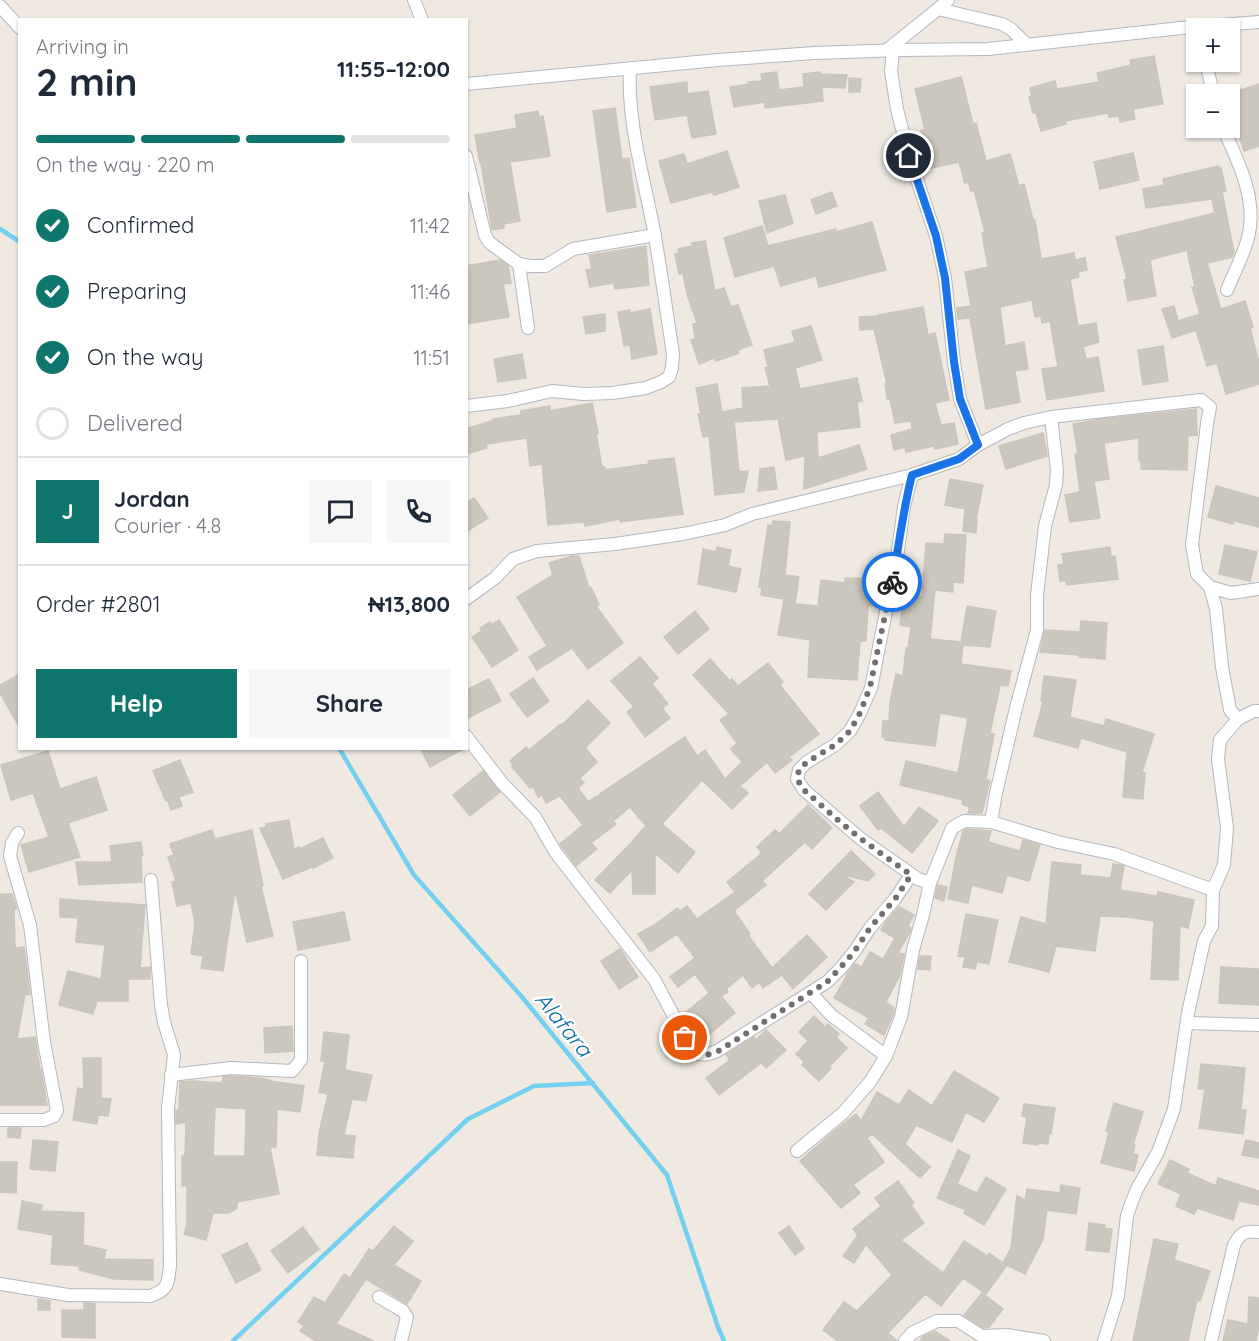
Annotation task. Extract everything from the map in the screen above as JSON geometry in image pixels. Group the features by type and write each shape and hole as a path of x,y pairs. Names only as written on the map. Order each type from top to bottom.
{"street":[{"path":"414,0 421,18"},
{"path":"890,50 948,0"},
{"path":"0,6 18,26"},
{"path":"939,9 1002,24 1011,29 1027,45"},
{"path":"1240,24 1259,22"},
{"path":"468,84 802,54 988,49 1186,29"},
{"path":"890,50 897,109 909,156 936,236 945,278 960,399 978,445"},
{"path":"468,406 508,401 552,391 584,394 635,389 661,382 669,377 673,353 631,114 630,68"},
{"path":"1227,138 1245,178 1250,221 1248,238 1227,290"},
{"path":"468,164 485,235 489,242 519,264 545,266 573,249 654,235"},
{"path":"519,264 528,328"},
{"path":"468,598 495,578 513,559 537,551 615,544 725,525 752,513 912,475 959,459 978,445 1024,423 1051,417 1201,400 1210,407 1192,545 1197,574 1210,587 1231,593 1259,589"},
{"path":"991,822 1016,708 1037,630 1037,595 1045,526 1056,485 1057,470 1051,417"},
{"path":"912,475 904,506 898,551 870,687 850,731 835,745 807,762 799,770 797,779 804,790 861,839 911,875 930,883"},
{"path":"1210,587 1216,609 1222,667 1230,710 1238,719"},
{"path":"1104,1341 1118,1296 1127,1216 1137,1189 1158,1152 1174,1109 1187,1023 1204,941 1212,926 1213,890 1224,865 1227,828 1218,759 1220,740 1238,719 1259,711"},
{"path":"468,739 502,783 535,817 556,853 654,979 693,1052 699,1055 717,1052 827,982 854,952 911,875"},
{"path":"797,1151 843,1113 870,1082 886,1056 901,1017 913,950 924,915 930,883 952,828 964,821 991,822 1058,842 1114,854 1213,890"},
{"path":"0,1120 44,1120 54,1116 57,1110 44,1042 30,925 10,856 12,843 18,833"},
{"path":"0,1284 68,1294 150,1296 165,1289 168,1283 170,1265 168,1108 174,1055 161,1005 151,880"},
{"path":"171,1075 231,1068 292,1071 301,1060 301,961"},
{"path":"811,993 831,1015 886,1056"},
{"path":"1187,1023 1259,1025"},
{"path":"1211,1341 1234,1245 1242,1233 1259,1232"},
{"path":"379,1298 403,1311 407,1317 401,1341"},
{"path":"905,1341 912,1333 937,1321 958,1321 982,1336 1007,1335 1044,1341"}],"building":[{"path":"1154,56 1163,104 1133,109 1135,119 1120,122 1119,116 1109,117 1108,113 1065,121 1066,124 1041,131 1036,113 1033,113 1029,97 1032,97 1030,88 1055,81 1057,89 1099,82 1097,73 1131,65 1130,60"},
{"path":"777,72 779,90 804,87 803,74 820,72 820,74 847,75 845,88 822,87 823,101 765,108 765,102 734,107 730,87 762,81 761,74"},
{"path":"961,77 973,124 976,123 986,161 1010,154 1019,186 1024,184 1033,220 1035,220 1041,259 1074,253 1075,260 1085,258 1087,270 1078,272 1079,277 1070,279 1078,326 1096,323 1099,342 1083,347 1086,359 1098,357 1104,391 1047,400 1042,369 1058,367 1050,321 1042,323 1041,316 1035,317 1032,300 1000,307 1005,346 1024,342 1028,369 1015,371 1020,402 986,409 970,318 958,319 957,308 971,306 965,272 988,267 982,233 985,232 974,190 971,191 968,182 965,183 959,162 931,168 921,130 925,130 915,89"},
{"path":"849,78 861,79 860,92 849,92"},
{"path":"687,82 687,94 708,91 716,134 692,138 687,115 655,120 650,87"},
{"path":"1259,84 1259,146 1244,151 1240,138 1240,90"},
{"path":"615,108 622,159 629,158 636,207 607,212 593,111"},
{"path":"538,111 539,117 543,116 550,156 510,162 520,221 504,224 504,228 492,230 475,135 517,128 515,115"},
{"path":"727,151 739,187 714,195 712,192 671,203 659,161 684,154 687,164"},
{"path":"1133,153 1139,180 1100,189 1094,162"},
{"path":"1218,166 1221,168 1226,191 1222,192 1234,252 1232,257 1207,263 1221,309 1245,301 1253,327 1250,328 1259,363 1259,384 1226,394 1217,363 1207,366 1196,330 1172,338 1162,309 1174,306 1178,321 1200,314 1192,287 1195,287 1187,250 1150,260 1156,296 1128,301 1124,280 1127,279 1116,237 1215,213 1212,199 1146,208 1143,189 1164,185 1163,179"},
{"path":"832,192 837,206 816,214 811,200"},
{"path":"785,195 793,223 767,233 759,201"},
{"path":"872,222 886,270 819,287 816,276 781,286 774,266 735,277 724,238 762,226 768,246"},
{"path":"705,241 715,291 724,288 731,307 738,305 752,345 738,350 739,353 716,361 714,358 699,364 691,340 695,339 693,324 697,323 687,294 683,273 679,274 675,254 679,253 678,249"},
{"path":"646,246 649,285 615,289 614,283 590,287 586,270 592,269 589,255"},
{"path":"500,260 508,266 511,283 503,284 509,317 468,324 468,266"},
{"path":"923,307 928,335 935,333 949,400 935,403 941,425 954,423 958,444 906,452 905,447 894,450 891,435 912,429 911,421 895,423 890,399 887,399 885,384 887,384 874,329 860,330 859,317 878,316"},
{"path":"650,309 657,354 632,359 630,345 624,346 618,312 630,310 630,313"},
{"path":"605,314 605,331 586,334 583,317"},
{"path":"811,326 822,360 795,368 800,389 857,378 862,401 857,402 860,427 817,432 818,458 859,445 867,469 804,489 805,456 786,460 778,419 734,422 739,472 748,471 744,492 715,495 709,436 703,437 696,388 717,384 722,412 743,408 742,388 770,386 765,368 768,367 764,350 795,342 792,331"},
{"path":"1163,346 1168,381 1143,385 1138,350"},
{"path":"522,354 526,378 498,382 494,359"},
{"path":"592,403 602,467 605,467 605,470 674,458 683,514 620,522 620,519 585,526 584,522 548,525 542,464 530,466 527,438 486,444 487,448 468,453 468,428 493,419 521,415 521,411 550,406 550,411"},
{"path":"1196,409 1197,435 1188,436 1187,470 1141,469 1139,438 1104,443 1109,479 1094,481 1100,518 1070,522 1065,495 1080,492 1075,454 1078,454 1073,424"},
{"path":"1043,433 1047,456 1006,469 999,446"},
{"path":"774,467 777,489 758,491 760,469"},
{"path":"950,479 983,485 976,519 976,533 963,531 965,509 945,505"},
{"path":"1216,486 1259,498 1259,527 1234,521 1233,524 1208,517"},
{"path":"474,498 488,518 468,531 468,502"},
{"path":"773,521 790,522 785,575 799,577 795,604 818,606 821,580 845,583 845,578 875,579 874,606 868,605 866,641 860,641 857,680 808,677 810,640 778,635 784,599 761,595 762,588 759,587 768,525 772,526"},
{"path":"945,534 966,535 963,583 953,582 953,592 935,590 930,639 961,642 967,606 996,611 990,647 963,645 961,664 1011,671 1008,686 1000,685 990,733 994,734 986,779 990,781 982,813 968,813 970,807 962,804 963,800 900,785 906,761 958,773 968,718 940,713 935,746 885,740 885,737 882,737 883,721 889,721 890,702 896,674 903,676 906,648 908,648 911,627 900,625 902,609 905,609 906,600 917,601 918,596 922,597 926,543 944,544"},
{"path":"1225,545 1257,552 1250,581 1219,574"},
{"path":"717,547 731,550 728,566 741,569 736,592 698,584 703,549 716,552"},
{"path":"1110,547 1111,557 1115,556 1118,579 1067,585 1066,581 1060,581 1058,565 1064,564 1062,554"},
{"path":"579,556 589,588 591,587 599,605 596,606 623,643 588,669 572,648 537,670 529,657 547,646 517,597 553,575 549,563"},
{"path":"695,611 709,629 678,654 664,637"},
{"path":"499,620 518,650 492,667 472,637 482,631 480,628"},
{"path":"1081,621 1107,623 1105,659 1040,652 1045,630 1080,632"},
{"path":"640,657 658,678 652,684 668,704 662,708 670,718 645,737 627,712 634,707 611,681"},
{"path":"710,659 730,681 732,679 738,686 768,663 783,682 780,685 819,734 789,757 792,760 775,773 767,762 740,786 748,793 732,809 702,780 662,824 695,852 678,873 655,853 655,894 633,894 632,870 610,893 595,880 646,826 630,807 613,821 616,824 591,843 597,849 576,866 560,844 583,825 560,796 546,803 542,795 538,797 533,786 530,788 512,767 510,761 526,747 529,750 562,725 588,700 610,723 585,748 597,762 580,778 584,783 578,788 588,802 685,737 697,756 705,750 725,779 742,762 731,749 737,743 720,720 729,714 693,675"},
{"path":"18,675 18,724 0,693 0,685"},
{"path":"1044,676 1076,680 1070,717 1104,726 1106,719 1154,734 1142,772 1145,773 1143,799 1123,797 1127,752 1081,738 1078,748 1034,736 1043,702 1041,701"},
{"path":"533,678 549,701 527,717 510,694"},
{"path":"489,679 501,701 468,718 468,689"},
{"path":"421,750 461,750 430,767"},
{"path":"48,751 60,789 96,777 107,810 68,823 80,857 29,872 21,845 49,837 33,793 11,800 1,765"},
{"path":"180,760 193,792 179,797 182,806 171,810 153,771"},
{"path":"483,771 500,792 470,816 453,795"},
{"path":"878,792 904,827 919,807 938,821 912,853 881,828 878,830 860,806"},
{"path":"808,805 832,828 812,849 805,842 762,881 766,885 734,911 772,968 807,935 827,957 793,989 782,975 763,988 759,982 752,988 743,975 726,989 728,992 721,996 735,1013 706,1037 685,1013 709,993 695,974 678,987 670,977 695,958 677,934 650,952 638,934 677,908 680,911 687,906 697,919 735,892 727,882 762,853 757,847 775,830 779,834"},
{"path":"289,820 294,849 299,847 300,849 323,838 333,858 283,879 260,828 266,827 266,824"},
{"path":"966,829 991,831 988,842 1020,851 1023,840 1040,845 1029,881 1007,875 1002,893 972,885 968,903 948,899 957,853 963,831"},
{"path":"212,830 215,839 252,830 263,886 261,886 273,936 247,942 235,890 223,971 201,968 203,956 191,954 195,923 191,903 177,906 172,882 176,881 168,857 174,855 170,844"},
{"path":"141,842 142,882 79,885 76,862 112,862 110,846"},
{"path":"851,851 875,874 868,881 848,876 847,878 854,882 826,910 809,894"},
{"path":"1052,862 1081,865 1080,875 1111,878 1113,864 1121,865 1124,866 1120,890 1157,896 1158,892 1194,900 1188,928 1180,926 1178,980 1151,979 1154,921 1127,917 1100,916 1095,951 1056,946 1049,972 1009,962 1021,917 1046,924"},
{"path":"938,885 947,887 944,901 935,898"},
{"path":"0,894 12,894 16,906 14,909 15,948 24,947 30,993 25,994 17,1039 35,1037 47,1105 0,1105"},
{"path":"60,899 145,905 140,968 150,967 150,979 128,979 128,1001 97,1001 93,1014 59,1005 68,971 101,979 105,945 76,942 78,918 60,917"},
{"path":"899,907 914,915 908,926 911,928 910,932 898,953 904,954 900,975 886,1002 894,1008 884,1035 865,1024 869,1018 834,998 847,974 855,964 862,967 870,952 883,959 895,938 881,930"},
{"path":"344,912 350,940 298,950 293,922"},
{"path":"966,914 998,920 989,964 977,962 975,969 963,967 965,957 958,956"},
{"path":"620,949 638,977 619,989 601,961"},
{"path":"920,956 931,956 930,970 918,969"},
{"path":"1221,967 1259,969 1259,1005 1219,1003"},
{"path":"814,1016 825,1027 828,1024 839,1034 836,1037 847,1048 819,1081 802,1065 804,1062 796,1054 808,1041 799,1032"},
{"path":"292,1026 293,1051 265,1053 264,1028"},
{"path":"766,1030 786,1050 766,1068 761,1063 719,1095 706,1078 730,1060 726,1055 754,1037 756,1040"},
{"path":"324,1032 349,1035 345,1070 372,1075 366,1101 352,1099 344,1135 355,1136 353,1158 317,1155 319,1133 328,1094 319,1092 325,1061 321,1061"},
{"path":"83,1058 101,1058 101,1098 111,1099 108,1116 98,1115 97,1124 73,1120 78,1088 84,1089"},
{"path":"1201,1064 1245,1068 1241,1110 1246,1110 1243,1134 1199,1128 1205,1089 1198,1089"},
{"path":"954,1071 999,1098 984,1122 966,1112 952,1142 916,1125 905,1144 930,1167 920,1178 872,1134 867,1138 884,1162 853,1185 860,1193 841,1208 800,1161 856,1114 861,1121 877,1092 899,1105 909,1090 932,1106"},
{"path":"223,1077 260,1078 304,1086 300,1112 277,1109 276,1147 270,1147 279,1194 237,1202 237,1208 229,1213 213,1213 206,1240 184,1234 187,1224 187,1186 182,1186 182,1156 185,1156 186,1122 176,1124 176,1110 179,1110 180,1082 222,1083","holes":["215,1107 246,1109 245,1156 213,1156"]},
{"path":"1114,1103 1143,1112 1133,1145 1135,1145 1133,1154 1138,1155 1134,1171 1101,1163 1109,1132 1106,1131"},
{"path":"1024,1104 1055,1108 1048,1144 1023,1143 1027,1117 1022,1116"},
{"path":"8,1128 21,1128 20,1138 8,1137"},
{"path":"33,1140 58,1142 55,1171 30,1169"},
{"path":"1246,1140 1259,1143 1259,1158 1242,1155"},
{"path":"958,1150 970,1156 957,1184 977,1193 986,1177 1006,1189 984,1225 964,1213 966,1210 937,1198"},
{"path":"1170,1160 1189,1169 1187,1173 1216,1186 1218,1178 1259,1191 1259,1205 1239,1201 1233,1220 1197,1208 1194,1214 1176,1206 1181,1194 1158,1184"},
{"path":"0,1162 17,1162 16,1193 0,1192"},
{"path":"898,1181 914,1203 911,1205 924,1223 901,1240 943,1273 964,1241 987,1256 989,1253 1003,1263 1011,1248 1017,1196 1025,1200 1027,1189 1060,1193 1061,1185 1080,1188 1076,1214 1047,1210 1043,1239 1025,1274 1007,1265 986,1294 963,1278 941,1306 925,1294 888,1333 897,1341 838,1341 823,1330 844,1302 857,1311 892,1275 866,1244 854,1263 843,1256 858,1235 853,1229 881,1206 875,1198"},
{"path":"22,1201 42,1205 41,1211 84,1213 83,1245 106,1250 104,1259 153,1260 153,1280 114,1279 79,1270 80,1266 51,1264 53,1235 18,1229"},
{"path":"1089,1223 1105,1225 1104,1228 1112,1229 1109,1252 1086,1250"},
{"path":"394,1226 413,1241 394,1265 421,1281 407,1304 366,1279 336,1324 374,1341 316,1341 300,1331 304,1326 298,1322 314,1297 325,1303 344,1274 350,1278 369,1249 373,1251"},
{"path":"789,1226 804,1248 795,1255 779,1233"},
{"path":"303,1227 319,1249 288,1273 271,1251"},
{"path":"1154,1239 1178,1244 1174,1260 1210,1271 1200,1301 1197,1300 1188,1341 1133,1341"},
{"path":"247,1243 261,1270 236,1283 222,1255"},
{"path":"982,1293 1003,1309 989,1327 984,1328 964,1315"},
{"path":"1249,1297 1259,1298 1259,1326 1256,1341 1223,1341 1228,1320 1248,1324"},
{"path":"38,1299 50,1301 50,1310 38,1310"},
{"path":"84,1303 95,1304 95,1338 62,1337 62,1310 84,1310"},
{"path":"935,1331 950,1341 920,1341 922,1337"}],"waterway":[{"name":"Alafara","path":"0,229 18,241"},
{"name":"Alafara","path":"340,750 414,875 522,997 667,1175 724,1341"},
{"path":"233,1341 468,1119 534,1086 593,1083"}],"way so far":[{"path":"685,1038 693,1052 699,1055 717,1052 827,982 854,952 911,875 839,821 804,790 797,779 799,770 807,762 835,745 850,731 860,713 870,687 892,582"}],"route":[{"path":"892,582 904,506 912,475 959,459 978,445 960,399 945,278 936,236 909,156"}]}
